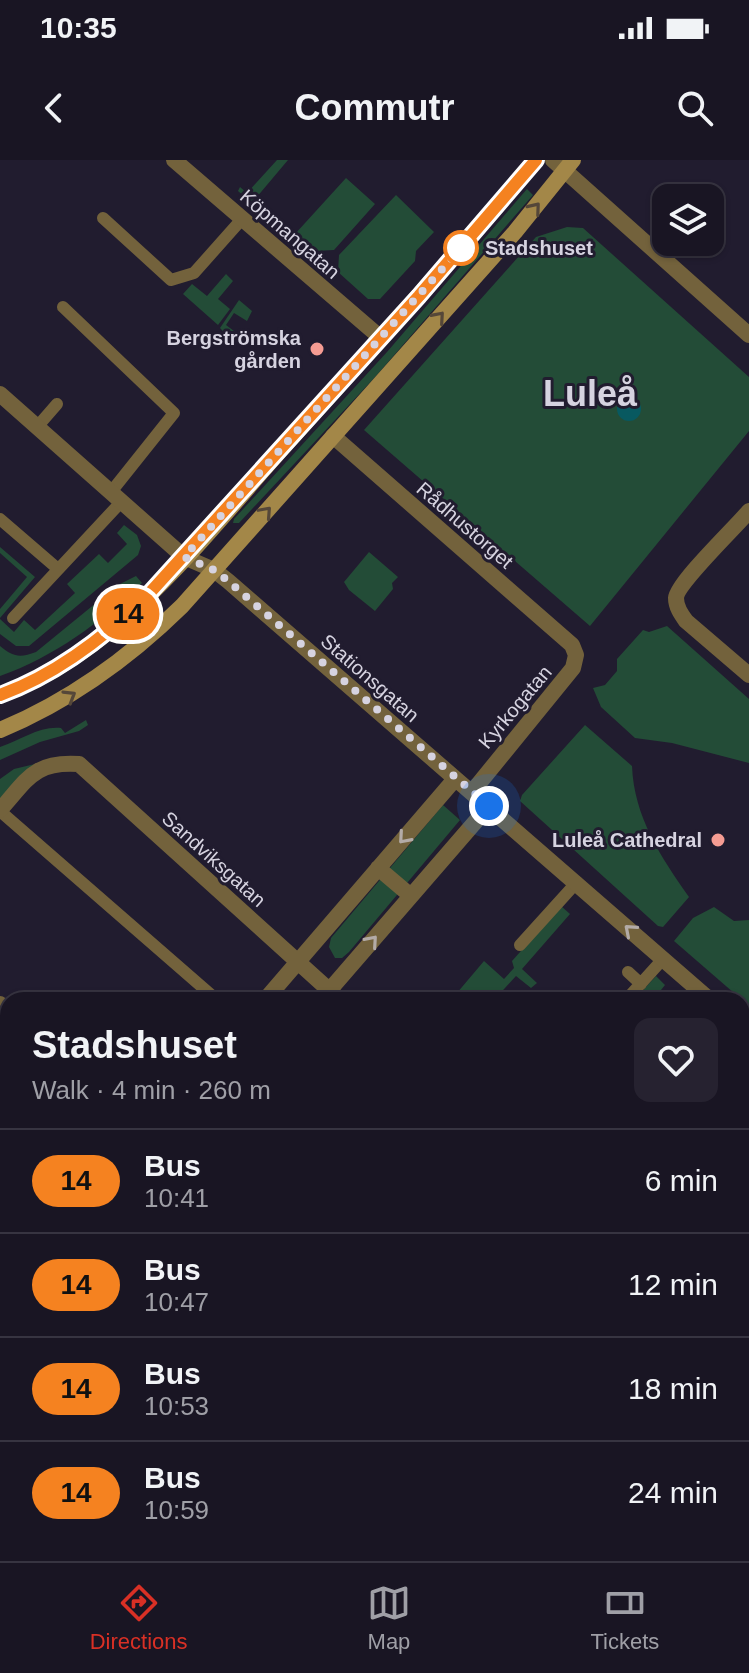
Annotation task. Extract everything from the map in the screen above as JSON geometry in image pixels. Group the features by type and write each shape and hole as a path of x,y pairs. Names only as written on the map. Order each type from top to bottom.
{"main road":[{"path":"0,695 60,665 108,631 184,557 536,160"},
{"path":"0,730 57,704 142,645 214,570 570,166"}],"street":[{"name":"Köpmangatan","path":"174,160 381,338"},
{"path":"553,160 570,166 749,335"},
{"name":"Stationsgatan","path":"0,394 184,557 214,570 701,992"},
{"name":"Rådhustorget","path":"333,436 570,643"},
{"path":"749,511 684,582 676,599 678,610 686,621 749,675"},
{"name":"Kyrkogatan","path":"472,792 573,668 576,655 570,643"},
{"name":"Sandviksgatan","path":"0,811 37,769 56,764 79,764 298,962 325,992"},
{"path":"272,992 455,779"},
{"path":"334,992 489,806"},
{"path":"378,868 411,896"}],"lane":[{"path":"103,218 171,280 194,273 242,219"},
{"path":"13,618 58,569 116,496 174,413 63,307"},
{"path":"37,427 57,404"},
{"path":"0,519 58,569"},
{"path":"0,811 208,992"},
{"path":"520,945 577,882"},
{"path":"634,992 663,959"},
{"path":"628,972 641,984"}],"shaded area":[{"path":"277,160 288,160 256,198 262,204 254,205 238,191 240,187 247,193"},
{"path":"346,178 375,204 334,250 314,251 295,234"},
{"path":"527,189 533,195 376,376 239,523 233,523 387,352"},
{"path":"396,195 434,232 416,251 415,261 380,299 368,299 338,272 339,255"},
{"path":"567,227 583,228 749,377 749,431 590,626 364,430 536,237"},
{"path":"226,274 233,281 218,299 230,309 218,325 183,294 192,284 207,296"},
{"path":"239,300 252,311 247,321 234,313 226,325 238,334 232,341 220,328"},
{"path":"629,397 637,401 641,409 637,417 629,421 621,417 617,409 621,401"},
{"path":"124,525 137,535 141,546 138,555 29,646 16,646 0,634 0,619 14,632 24,620 35,630 75,593 67,584 99,554 108,563 127,544 117,533"},
{"path":"0,547 35,577 0,618 0,609 27,577 0,553"},
{"path":"369,552 398,577 392,583 393,589 375,611 349,590 344,582"},
{"path":"136,576 142,583 93,625 58,649 0,676 0,646 17,655 36,652 118,585"},
{"path":"667,626 749,699 749,763 672,743 635,738 601,707 593,688 605,685 617,671 617,659 643,630 649,632"},
{"path":"86,720 88,725 79,731 40,742 0,760 0,747 45,729 61,728 65,733"},
{"path":"585,725 632,766 638,802 651,836 689,897 663,927 658,926 520,801"},
{"path":"35,764 0,800 0,779 14,769"},
{"path":"443,805 460,820 349,952 342,958 335,958 329,947 331,938"},
{"path":"561,906 570,914 522,969 537,983 531,988 516,976 501,992 458,992 484,961 504,979 514,968 512,961"},
{"path":"714,907 734,921 749,920 749,992 733,992 674,941 693,918"},
{"path":"656,976 665,985 659,992 641,992"}],"bus line":[{"name":"14","path":"0,695 76,655 147,596 419,296 536,160"}],"place":[{"name":"Stadshuset","path":"461,248"},
{"name":"Bergströmska gården","path":"317,349"},
{"name":"Luleå Cathedral","path":"718,840"}],"district":[{"name":"Luleå","path":"590,393"}],"route":[{"path":"461,248 184,557 214,570 228,581 489,806"}]}
